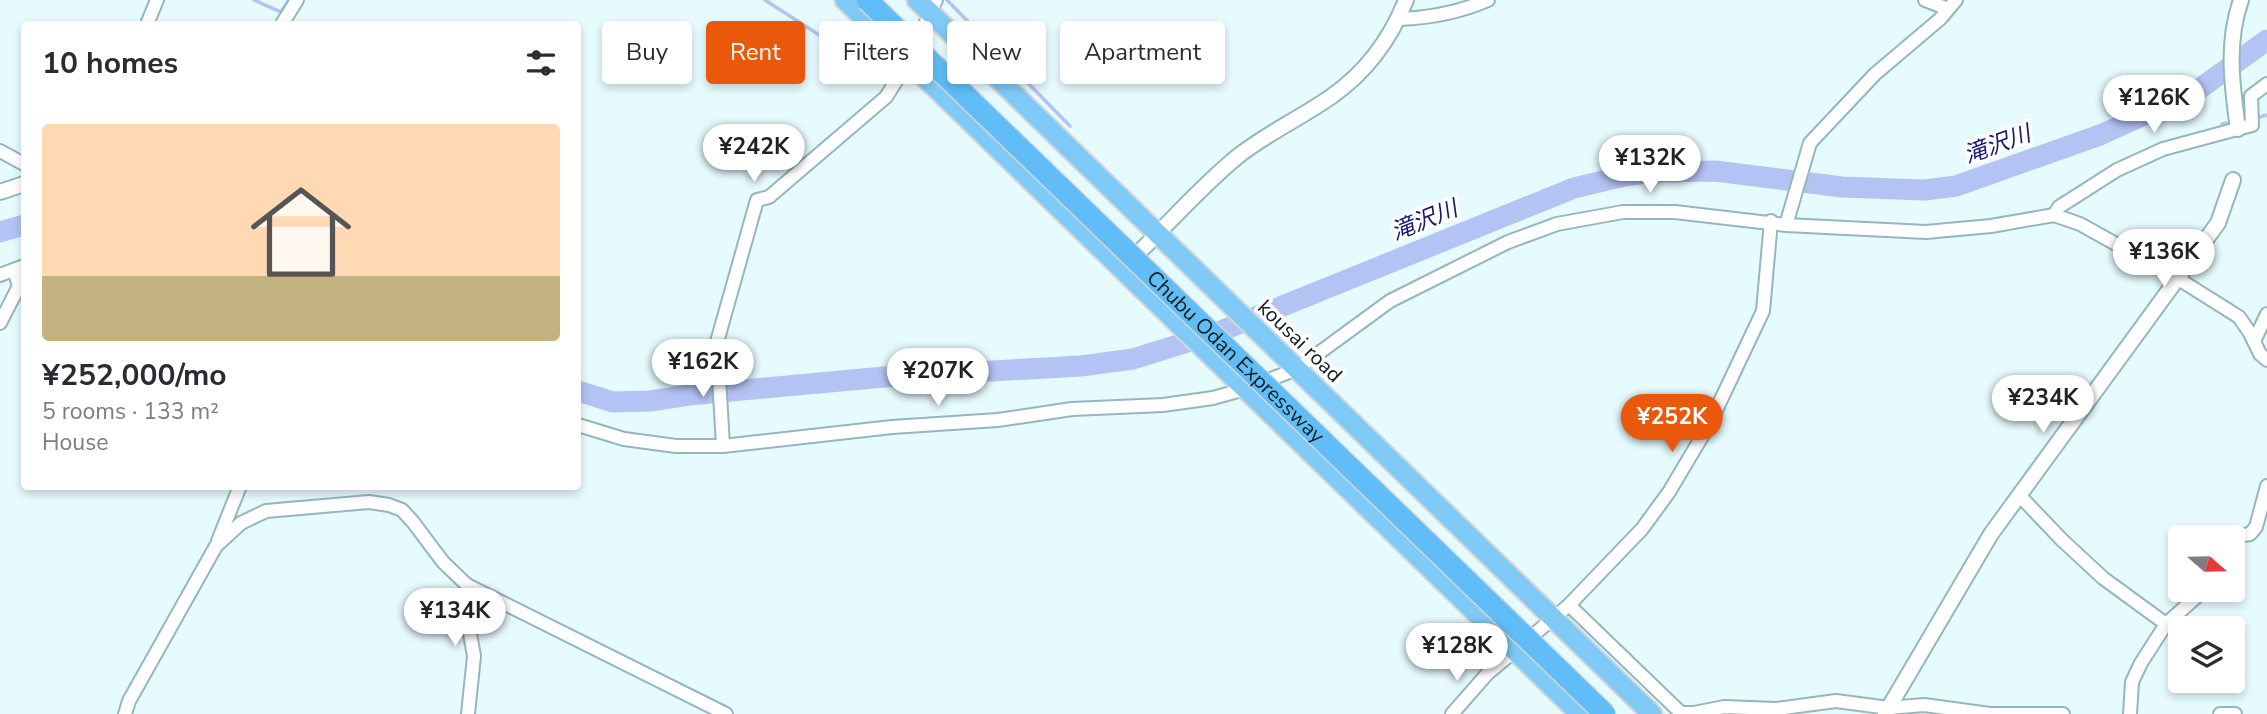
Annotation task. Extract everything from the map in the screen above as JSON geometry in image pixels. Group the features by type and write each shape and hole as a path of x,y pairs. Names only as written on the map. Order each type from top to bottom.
{"highway":[{"path":"845,0 866,21"},
{"name":"Chubu Odan Expressway","path":"867,0 1605,714"},
{"name":"kousai road","path":"929,4 1214,290 1652,714"},
{"path":"931,84 1580,714"}],"street":[{"path":"148,21 157,0"},
{"path":"284,21 297,0"},
{"path":"1121,269 1235,159 1259,140 1333,96 1353,79 1384,45 1406,0"},
{"path":"1399,19 1454,13 1488,0"},
{"path":"1925,0 1952,5"},
{"path":"2238,129 2230,76 2234,20 2240,3"},
{"path":"923,21 929,4"},
{"path":"1787,222 1810,143 1875,74 1940,19 1952,5"},
{"path":"723,446 717,342 757,200 769,197 886,97 894,84"},
{"path":"2054,215 2059,207 2117,170 2163,149 2252,125 2251,96 2267,84"},
{"path":"0,151 21,162"},
{"path":"1887,711 1991,534 2218,223 2233,180"},
{"path":"0,192 21,185"},
{"path":"581,426 624,439 663,444 723,446 892,427 998,420 1072,409 1163,405 1213,398 1297,369 1390,301 1508,242 1557,224 1623,212 1675,212 1926,232 1991,226 2054,215 2080,224 2177,278 2239,317 2260,354 2267,360"},
{"path":"1452,714 1487,674 1569,605 1642,530 1669,492 1710,423 1763,310 1771,221"},
{"path":"0,275 19,268 19,286 0,323"},
{"path":"2254,341 2267,314"},
{"path":"2245,535 2250,534 2256,527 2267,486"},
{"path":"125,714 129,701 216,546 238,490"},
{"path":"2020,496 2103,578 2166,624"},
{"path":"216,546 241,523 266,511 369,502 389,505 401,510 413,522 448,568 467,585 726,714"},
{"path":"467,585 466,612 474,656 468,714"},
{"path":"2130,714 2132,682 2166,624 2191,602"},
{"path":"1569,605 1681,713 1724,707 1776,709 1836,701 1887,711 1924,705 1990,713 2063,714"},
{"path":"2220,714 2235,714"}],"waterway":[{"path":"254,0 281,12 289,0"},
{"path":"765,0 819,35"},
{"path":"947,0 1070,126"},
{"name":"滝沢川","path":"581,392 613,402 650,401 884,377 1081,366 1133,359 1216,333 1574,188 1624,176 1653,172 1715,171 1842,187 1925,190 1956,186 2100,135 2195,92 2267,40"},
{"path":"2256,118 2267,115"},
{"path":"2222,124 2226,123"},
{"name":"滝沢川","path":"0,232 21,226"}]}
